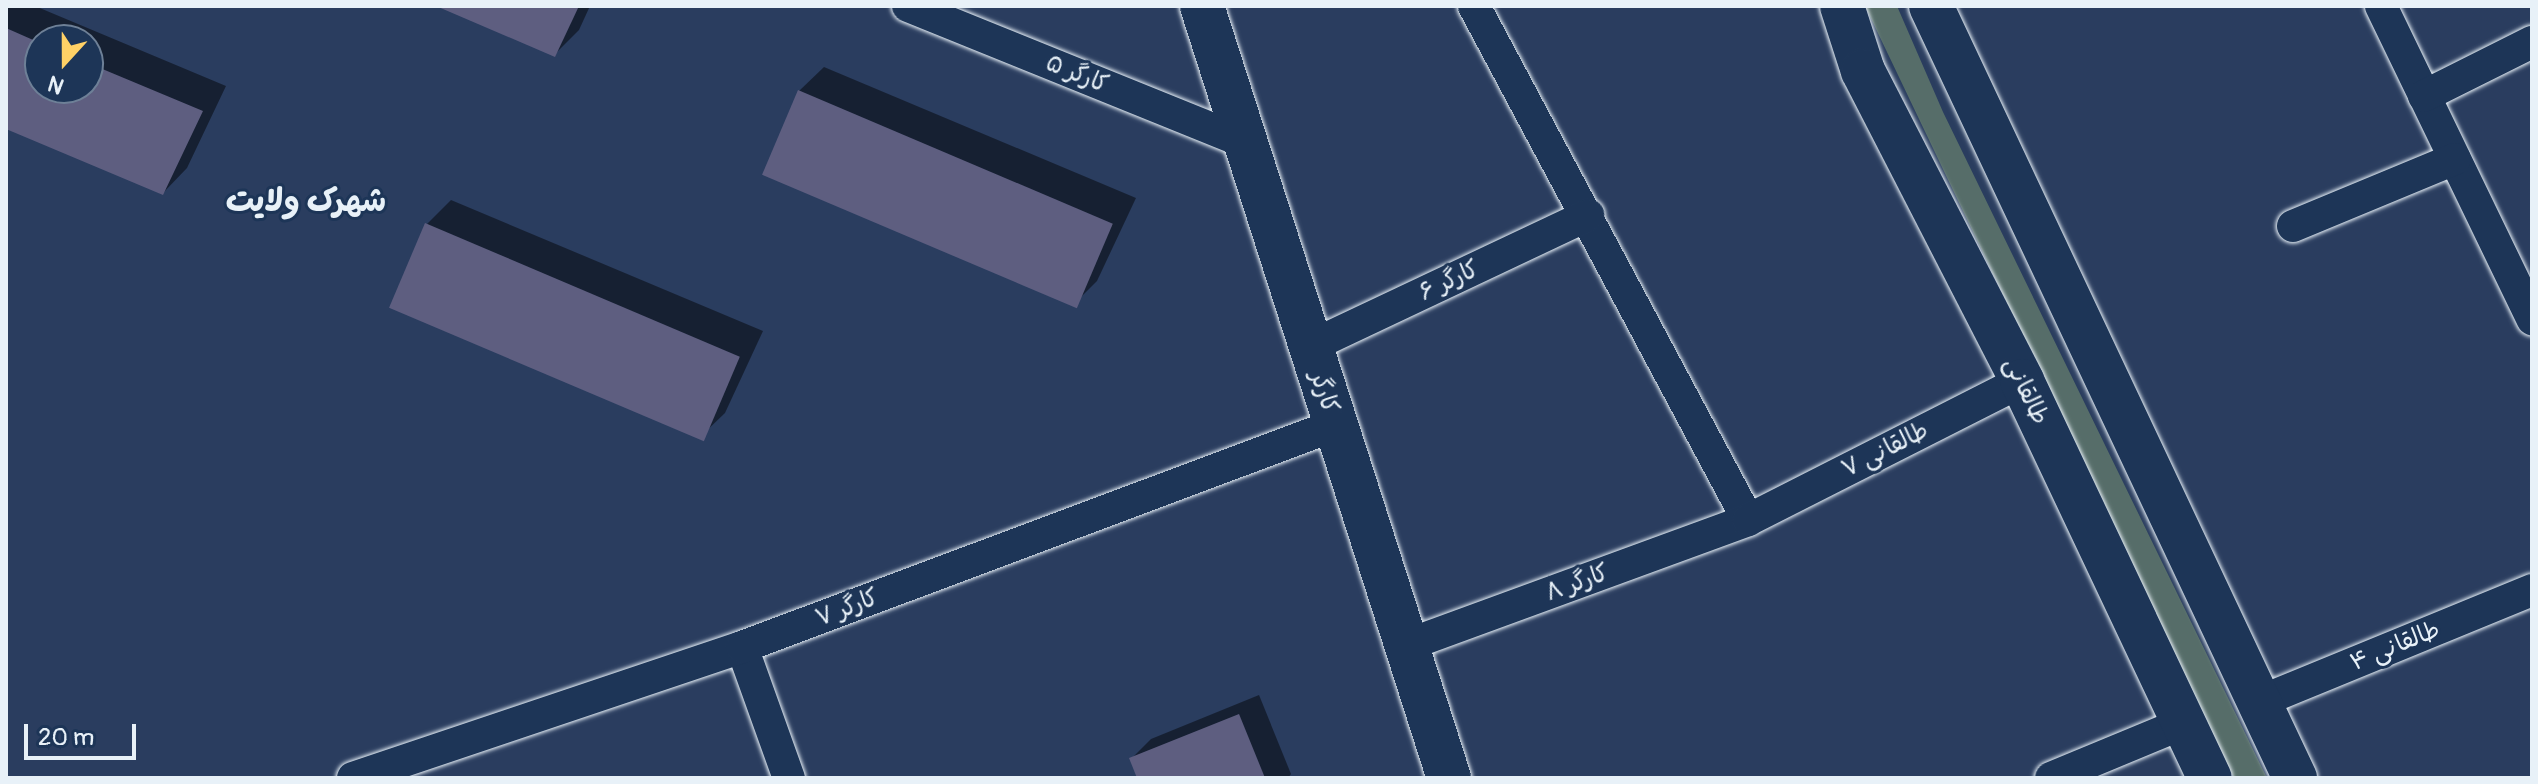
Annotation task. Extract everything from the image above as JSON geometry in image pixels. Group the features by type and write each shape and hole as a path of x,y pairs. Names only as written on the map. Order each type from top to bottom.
{"main road":[{"name":"طالقانی","path":"1842,6 1863,71 2022,381 2210,778"},
{"path":"1931,6 2295,778"},
{"name":"کارگر","path":"1204,7 1309,347 1449,778"}],"street":[{"name":"کارگر ۵","path":"908,6 1247,143"},
{"path":"1474,6 1748,520"},
{"path":"2381,6 2455,159 2521,264 2532,319"},
{"path":"2424,96 2532,42"},
{"path":"2293,226 2455,159"},
{"name":"کارگر ۶","path":"1309,347 1588,215"},
{"name":"طالقانی ۷","path":"1748,520 2022,381"},
{"name":"کارگر ۷","path":"353,778 742,647 1335,425"},
{"name":"کارگر ۸","path":"1407,645 1748,520"},
{"name":"طالقانی ۴","path":"2259,702 2532,590"},
{"path":"742,647 789,778"},
{"path":"2051,778 2184,723"}],"green space":[{"path":"1865,6 1897,6 1943,112 2267,778 2234,778"}],"building":[{"path":"436,6 579,6 555,57"},
{"path":"6,28 24,36 24,104 104,104 104,70 203,111 163,195 6,129"},
{"path":"798,90 1113,224 1077,308 762,175"},
{"path":"425,223 740,357 704,441 389,308"},
{"path":"1239,714 1265,778 1137,778 1129,758"}],"district":[{"name":"شهرک ولایت","path":"306,201"}]}
